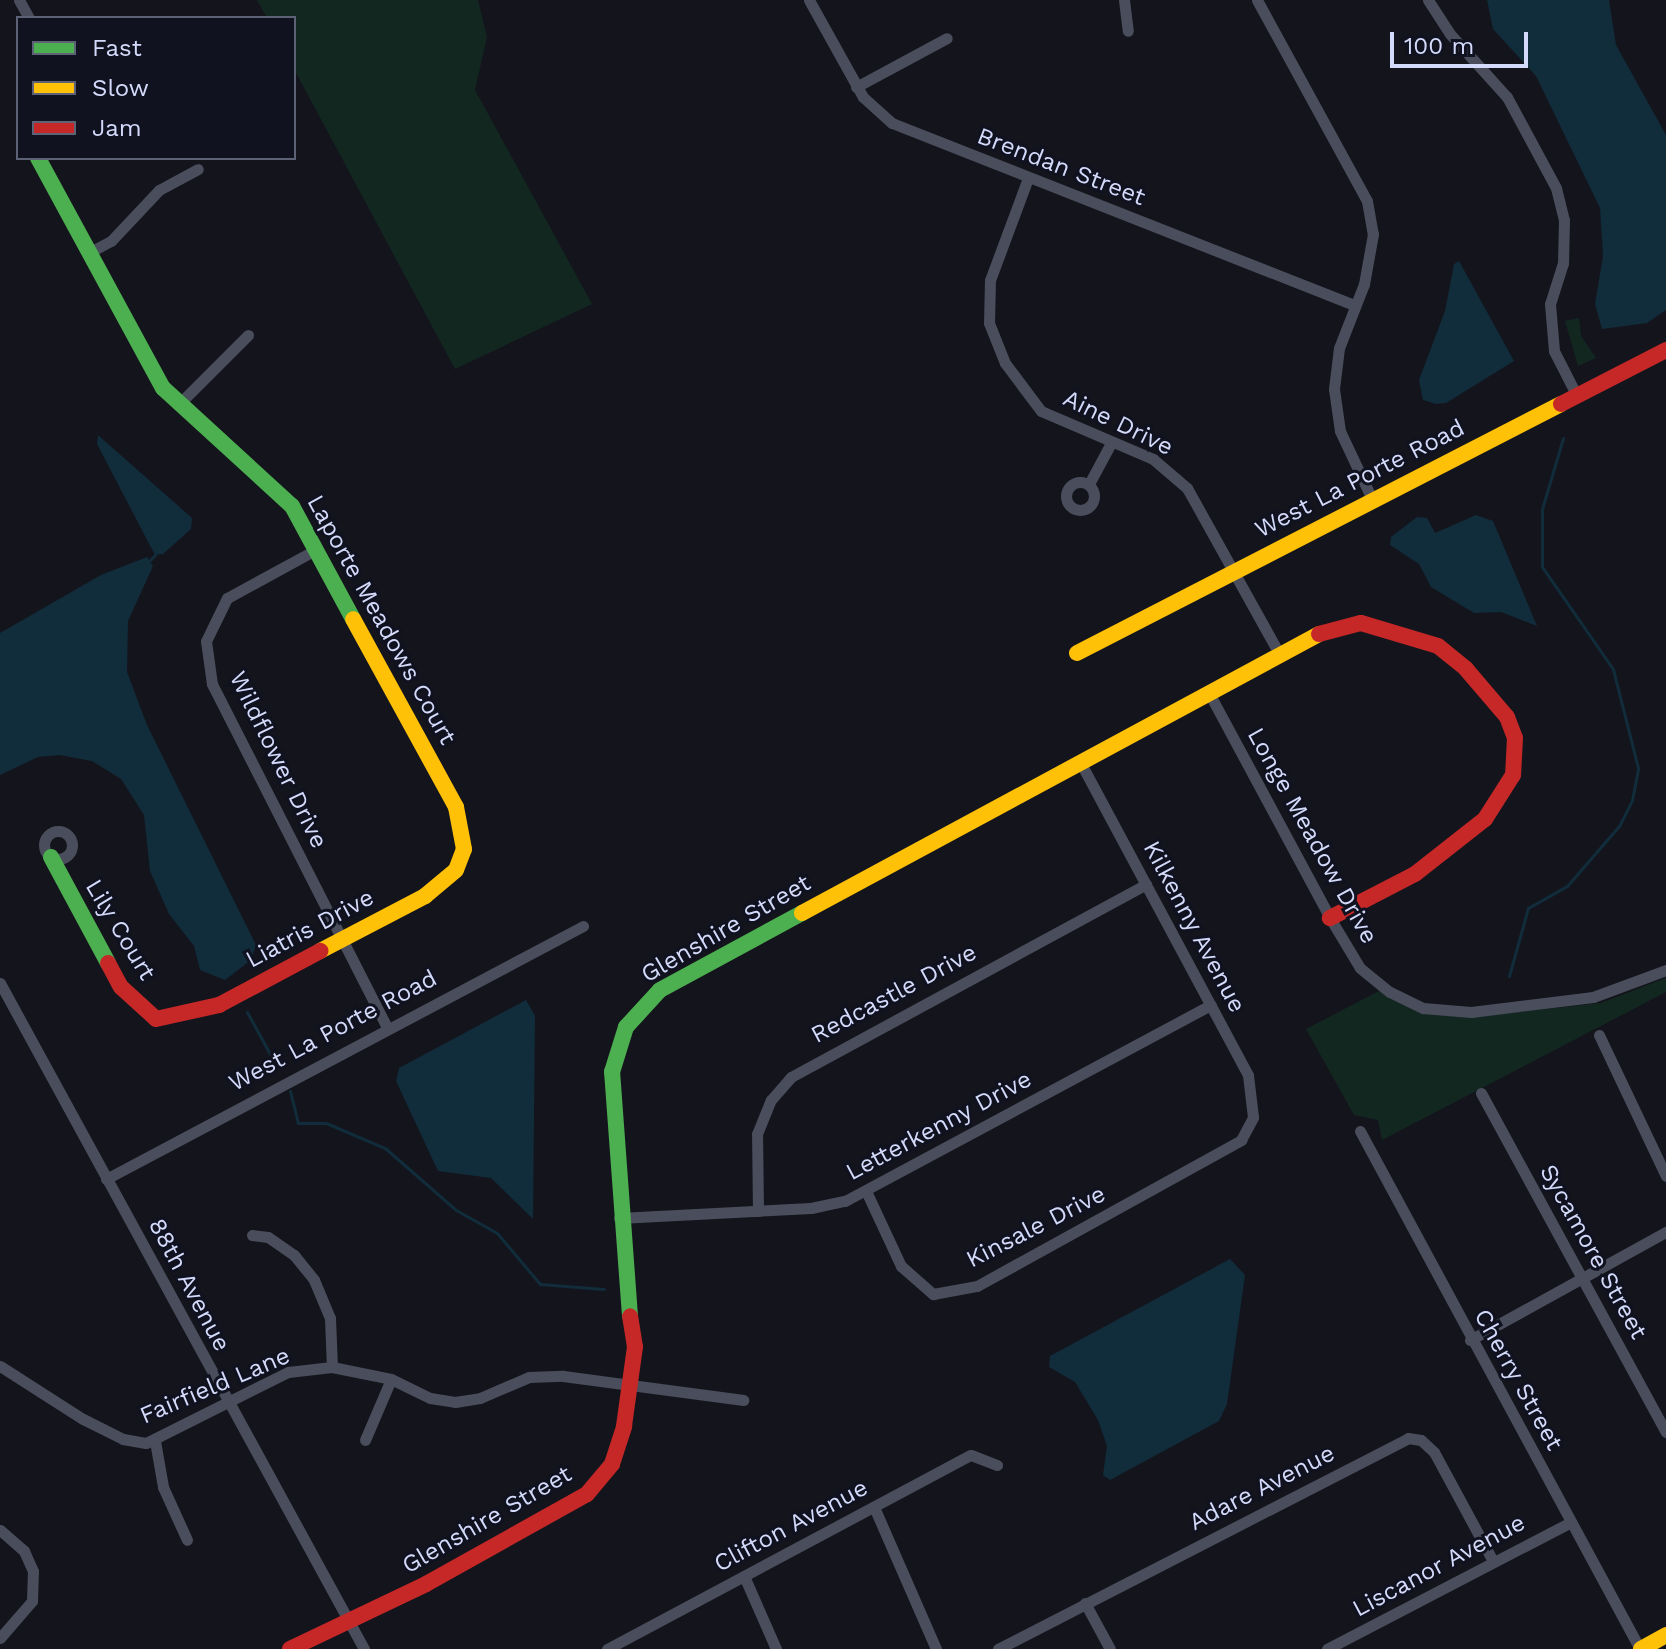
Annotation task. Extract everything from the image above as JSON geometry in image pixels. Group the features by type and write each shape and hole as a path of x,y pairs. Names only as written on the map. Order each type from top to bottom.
{"street":[{"name":"Brendan Street","path":"809,0 856,87 870,106 902,129 1355,305"},
{"path":"1124,0 1128,31"},
{"path":"1257,0 1367,201 1373,234 1355,305 1339,348 1334,389 1340,431 1372,499"},
{"path":"1428,0 1450,34 1507,97 1556,188 1564,220 1563,263 1550,304 1554,351 1577,396"},
{"path":"856,87 947,38"},
{"name":"Laporte Meadows Court","path":"39,160 163,388 178,405 283,495 317,549 456,807 464,849"},
{"path":"90,252 111,241 159,190 198,169"},
{"name":"Aine Drive","path":"1028,178 990,280 992,334 1017,384 1041,411 1153,459 1187,488 1280,655"},
{"path":"178,405 248,335"},
{"name":"West La Porte Road","path":"1077,653 1666,350"},
{"path":"1089,484 1111,443"},
{"name":"Wildflower Drive","path":"317,549 227,598 206,641 212,684 264,777 341,940 388,1029"},
{"name":"Glenshire Street","path":"290,1649 426,1584 587,1494 612,1464 632,1385 634,1328 619,1218 612,1072 626,1027 647,1000 1324,631 1374,625 1448,652 1493,696 1507,717 1516,753 1513,775 1485,819 1415,874 1330,918"},
{"name":"Longe Meadow Drive","path":"1209,693 1360,968 1390,992 1423,1008 1471,1012 1613,993 1666,970"},
{"name":"Kilkenny Avenue","path":"1080,762 1248,1075 1253,1117"},
{"name":"Liatris Drive","path":"156,1019 219,1005 341,940 443,883 456,870 464,849"},
{"name":"Lily Court","path":"51,857 121,987 156,1019"},
{"name":"Redcastle Drive","path":"758,1211 757,1134 771,1100 791,1077 1146,884"},
{"name":"West La Porte Road","path":"106,1179 583,926"},
{"name":"88th Avenue","path":"0,983 364,1649"},
{"name":"Letterkenny Drive","path":"619,1218 825,1206 866,1191 1211,1005"},
{"path":"1599,1035 1666,1176"},
{"name":"Sycamore Street","path":"1481,1093 1666,1432"},
{"name":"Kinsale Drive","path":"866,1191 901,1266 933,1294 977,1286 1225,1153 1241,1140 1253,1117"},
{"name":"Cherry Street","path":"1360,1131 1470,1340 1641,1649"},
{"path":"1470,1340 1666,1232"},
{"path":"252,1235 268,1237 294,1255 314,1280 330,1318 332,1367"},
{"name":"Fairfield Lane","path":"0,1366 123,1439 155,1441 288,1372 332,1367 391,1379 430,1398 455,1402 480,1398 529,1377 632,1385 743,1400"},
{"path":"365,1440 391,1379"},
{"name":"Adare Avenue","path":"998,1649 1408,1438 1421,1440 1434,1452 1493,1561"},
{"path":"155,1441 163,1487 187,1540"},
{"name":"Clifton Avenue","path":"615,1647 971,1455 997,1465"},
{"path":"874,1507 936,1649"},
{"name":"Liscanor Avenue","path":"1327,1649 1571,1522"},
{"path":"0,1530 24,1551 33,1571 32,1601 0,1638"},
{"path":"744,1576 776,1649"},
{"path":"1085,1603 1110,1649"},
{"path":"1641,1649 1666,1635"}],"green space":[{"path":"257,0 478,0 487,37 475,90 592,304 455,369 296,73 296,16 266,16"},
{"path":"1579,318 1581,336 1596,358 1578,366 1565,321"},
{"path":"1666,978 1666,992 1382,1140 1378,1120 1354,1115 1306,1029 1379,991 1421,1013 1475,1017 1601,1003"}],"water":[{"path":"1487,0 1609,0 1616,45 1666,135 1666,310 1647,323 1602,329 1595,304 1603,256 1600,208 1536,76 1493,29"},
{"path":"1459,261 1514,361 1446,403 1436,404 1423,400 1419,380 1445,311 1454,264"},
{"path":"98,435 192,518 191,529 163,554 155,555 97,444"},
{"path":"1476,515 1493,521 1537,626 1501,612 1474,613 1431,587 1419,564 1390,545 1391,537 1417,517 1427,518 1435,533"},
{"path":"147,557 153,566 128,621 127,672 147,725 256,945 251,960 225,980 200,970 194,946 169,914 150,871 144,815 121,779 92,761 59,755 38,757 0,775 0,633 101,575"},
{"path":"526,1000 535,1016 533,1219 491,1178 438,1171 396,1081 399,1068"},
{"path":"1230,1259 1245,1275 1227,1404 1219,1421 1110,1480 1103,1475 1107,1446 1098,1420 1075,1382 1049,1367 1050,1356"}],"waterway":[{"path":"1509,976 1528,908 1567,886 1619,826 1632,800 1638,768 1613,669 1542,567 1542,509 1563,438"},
{"path":"150,560 155,555"},
{"path":"247,1012 277,1067"},
{"path":"290,1091 298,1123 326,1123 385,1148 456,1210 497,1233 540,1284 604,1289"}],"traffic: fast":[{"path":"39,160 163,388 292,506 353,619"},
{"path":"51,857 108,963"},
{"path":"630,1316 612,1072 626,1027 660,990 802,913"}],"traffic: slow":[{"path":"1077,653 1561,404"},
{"path":"320,951 425,896 456,870 464,849 456,807 353,619"},
{"path":"802,913 1319,634"},
{"path":"1641,1649 1666,1635"}],"traffic: jam":[{"path":"1561,404 1666,350"},
{"path":"1319,634 1361,623 1438,646 1466,669 1507,717 1515,738 1513,775 1485,819 1415,874 1330,918"},
{"path":"108,963 121,987 156,1019 219,1005 320,951"},
{"path":"290,1649 426,1584 587,1494 612,1464 624,1426 635,1347 630,1316"}]}
